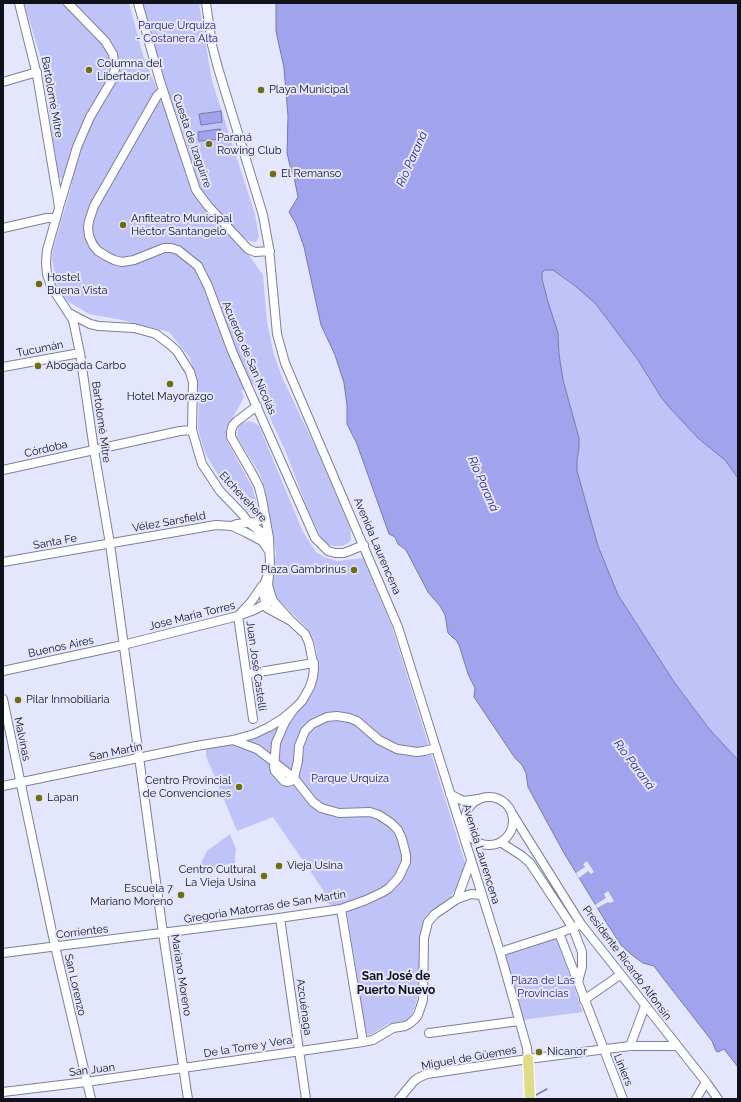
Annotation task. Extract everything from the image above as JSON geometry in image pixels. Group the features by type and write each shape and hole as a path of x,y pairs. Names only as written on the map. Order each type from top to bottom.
{"main road":[{"name":"Avenida Laurencena","path":"528,1059 530,1095"}],"street":[{"name":"Bartolomé Mitre","path":"19,3 37,72 59,208 47,250 47,274 51,286 69,313 75,329 80,352 94,450 110,544 140,758"},
{"path":"59,208 77,147 90,117 112,80 115,69 113,54 105,41 68,3"},
{"name":"Cuesta de Izaguirre","path":"138,3 163,90 199,194 248,249 255,252 270,251"},
{"name":"Avenida Laurencena","path":"206,3 212,46 262,209 270,251 275,317 280,348 285,363 398,627 500,952 520,1021 527,1048 528,1059"},
{"path":"3,82 37,72"},
{"name":"Acuerdo de San Nicolás","path":"163,90 157,96 94,206 89,221 89,236 93,245 98,251 114,260 122,262 134,260 164,248 171,248 178,250 198,266 208,286 225,333 314,538 328,551 335,553 344,553 364,545"},
{"path":"3,228 47,218 56,218"},
{"name":"Etchevehere","path":"69,313 90,324 144,330 156,334 169,344 183,360 190,372 193,382 192,430 202,464 220,491 248,522 269,538"},
{"name":"Tucumán","path":"3,368 80,352"},
{"name":"Etchevehere","path":"257,406 237,421 231,431 231,437 247,463 259,487 265,517"},
{"name":"Córdoba","path":"3,470 180,431 192,430"},
{"path":"265,517 269,538 268,585 273,601 304,634 309,643 314,663 313,677 310,687 285,722 276,743 274,762"},
{"name":"Vélez Sarsfield","path":"110,544 216,525 232,526 248,522 256,522 265,517"},
{"name":"Vélez Sarsfield","path":"232,526 262,541 269,552"},
{"name":"Santa Fe","path":"3,562 110,544"},
{"path":"238,616 251,602 269,571"},
{"path":"264,582 263,596 267,608 291,621"},
{"path":"265,604 273,601"},
{"name":"Jose Maria Torres","path":"123,645 238,616 265,604"},
{"name":"Juan José Castelli","path":"238,616 253,719"},
{"name":"Buenos Aires","path":"3,671 123,645"},
{"path":"246,674 314,663"},
{"name":"Malvinas","path":"3,699 20,783"},
{"name":"San Martín","path":"3,786 196,746 233,740 254,734 269,727 282,720 294,709"},
{"path":"233,740 257,749 294,778 298,761 299,746 305,731 312,724 327,717 337,716 357,721 379,740 397,749 417,752 436,748"},
{"name":"Mariano Moreno","path":"140,758 163,933 188,1099"},
{"name":"Gregoria Matorras de San Martín","path":"163,933 341,909 383,892 394,883 399,877 406,862 404,845 398,830 385,818 370,812 339,813 321,808 313,802 294,778"},
{"name":"San Lorenzo","path":"20,783 55,946 91,1099"},
{"name":"Presidente Ricardo Alfonsín","path":"450,794 464,800 488,797 496,798 509,807 581,924 718,1099"},
{"path":"481,799 474,802 469,807 464,821 468,834 479,843 492,845 502,843 510,835 513,829 513,815"},
{"name":"Presidente Ricardo Alfonsín","path":"502,843 530,863 573,928 581,945 582,952 582,967 578,982"},
{"path":"457,899 471,860"},
{"path":"457,899 471,894 481,895"},
{"name":"De la Torre y Vera","path":"184,1068 299,1050 363,1042 377,1038 393,1028 405,1026 417,1017 423,1000 424,938 427,925 435,914 457,899"},
{"path":"341,909 363,1042"},
{"name":"Azcuénaga","path":"280,918 306,1099"},
{"path":"500,952 559,933 581,924"},
{"name":"Corrientes","path":"3,953 163,933"},
{"path":"559,933 603,1050"},
{"path":"584,1000 620,975"},
{"path":"630,1046 646,1006"},
{"path":"429,1033 520,1021"},
{"name":"Miguel de Güemes","path":"400,1099 414,1081 422,1076 528,1059 630,1046 677,1046"},
{"name":"Liniers","path":"603,1050 623,1099"},
{"name":"San Juan","path":"3,1092 184,1068"},
{"path":"696,1099 706,1082"}],"green space":[{"path":"24,3 129,3 143,55 172,126 188,182 194,195 208,213 249,255 263,275 267,322 274,355 283,379 317,451 350,528 351,540 348,543 342,546 334,546 328,545 322,539 309,513 285,450 254,384 241,391 244,396 226,429 226,439 252,487 256,500 256,508 254,511 249,512 220,478 205,453 198,429 199,393 190,358 169,332 122,320 89,314 69,302 62,294 57,284 52,260 53,249 72,184 58,177 43,65"},
{"name":"Parque Urquiza - Costanera Alta","path":"142,3 199,3 212,81 255,214 259,237 256,242 242,237 200,188 179,120 168,95"},
{"path":"548,269 553,270 574,285 595,303 638,360 668,406 699,439 725,460 738,478 738,760 710,730 674,682 618,595 598,546 577,471 579,438 563,380 559,354 558,333 552,318 542,279 542,273"},
{"name":"Parque Urquiza","path":"249,421 259,426 303,532 316,552 324,557 337,561 363,558 392,627 465,863 457,887 450,898 427,917 422,935 417,1001 411,1017 404,1021 388,1024 370,1035 365,1033 347,912 327,903 323,890 273,817 237,831 206,756 206,749 226,745 292,716 317,670 317,653 314,640 306,627 277,599 272,587 276,553 265,489 260,474 237,437 238,428 241,424"},
{"path":"230,834 236,849 235,865 229,864 196,872 207,851"},
{"name":"Plaza de Las Provincias","path":"556,938 583,1012 522,1020 505,954"}],"water":[{"name":"Río Paraná","path":"276,3 738,3 738,478 725,460 699,439 668,406 638,360 595,303 553,270 545,270 542,273 542,279 558,333 559,354 563,380 579,438 577,471 598,546 618,595 674,682 710,730 738,760 738,1067 724,1049 718,1052 716,1051 712,1041 654,966 643,963 621,945 564,853 528,787 526,773 522,765 515,758 474,697 475,688 468,674 459,645 448,633 445,615 440,606 428,592 406,550 398,544 395,537 389,534 357,444 347,424 347,405 344,383 335,355 321,325 304,247 296,224 289,212 298,197 287,153 288,116 284,68 276,31"},
{"path":"221,111 222,122 201,125 199,114"},
{"path":"220,129 221,139 199,141 198,132"}],"pier":[{"path":"587,861 594,872 591,874 588,871 579,878 576,873 585,867 583,864"},
{"path":"608,891 614,901 610,903 608,902 597,908 595,905 606,898 604,894"}],"waterway":[{"path":"536,1095 547,1089"}],"place":[{"name":"Columna del Libertador","path":"89,70"},
{"name":"Playa Municipal","path":"261,90"},
{"name":"Paraná Rowing Club","path":"209,144"},
{"name":"El Remanso","path":"273,174"},
{"name":"Anfiteatro Municipal Héctor Santangelo","path":"123,225"},
{"name":"Hostel Buena Vista","path":"39,284"},
{"name":"Abogada Carbo","path":"38,366"},
{"name":"Hotel Mayorazgo","path":"170,384"},
{"name":"Plaza Gambrinus","path":"354,570"},
{"name":"Pilar Inmobiliaria","path":"18,700"},
{"name":"Centro Provincial de Convenciones","path":"239,787"},
{"name":"Lapan","path":"39,798"},
{"name":"Vieja Usina","path":"279,866"},
{"name":"Centro Cultural La Vieja Usina","path":"264,876"},
{"name":"Escuela 7 Mariano Moreno","path":"181,895"},
{"name":"Nicanor","path":"539,1052"}],"district":[{"name":"San José de Puerto Nuevo","path":"396,983"}]}
